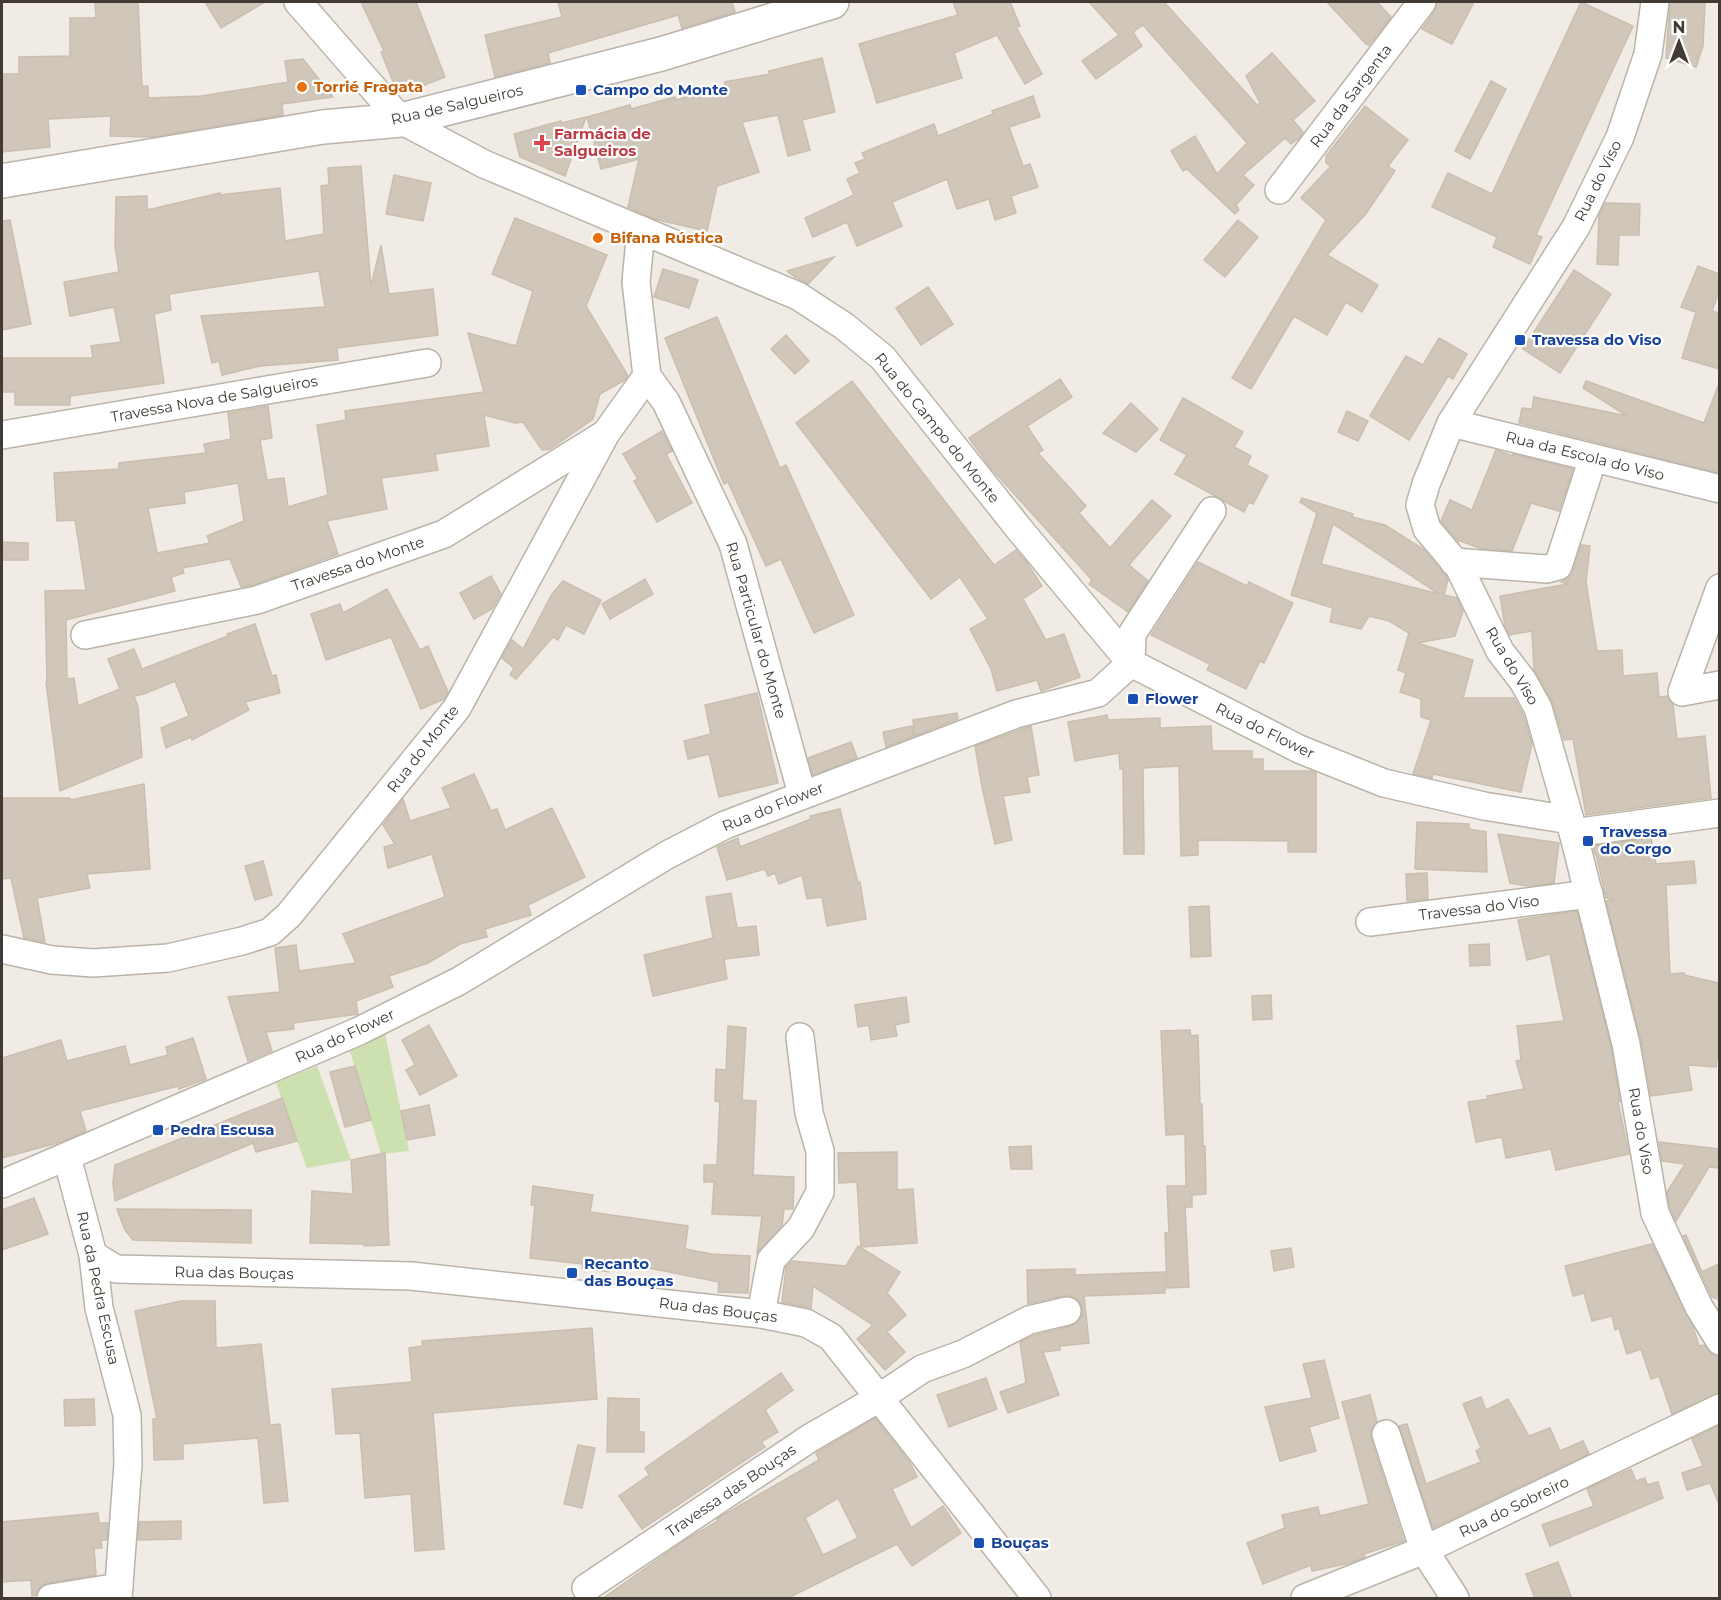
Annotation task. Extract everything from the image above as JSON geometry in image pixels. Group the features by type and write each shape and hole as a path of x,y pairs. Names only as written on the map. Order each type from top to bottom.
{"street":[{"path":"298,2 401,120"},
{"name":"Rua de Salgueiros","path":"2,181 323,127 401,120 661,54 832,2"},
{"name":"Rua da Sargenta","path":"1279,189 1422,2"},
{"name":"Rua do Viso","path":"1655,2 1648,54 1620,137 1576,227 1451,423 1426,484 1420,505 1427,529 1459,567 1500,651 1523,681 1538,708 1572,826 1626,1044 1655,1213 1719,1341"},
{"name":"Rua do Campo do Monte","path":"401,120 484,164 798,296 844,326 884,358 1020,530 1131,663"},
{"path":"641,230 636,282 647,376"},
{"name":"Travessa Nova de Salgueiros","path":"2,435 427,363"},
{"name":"Rua do Monte","path":"2,949 52,960 93,963 168,958 242,942 270,932 289,915 457,708 606,433 647,376"},
{"name":"Rua Particular do Monte","path":"647,376 666,402 733,544 802,795"},
{"name":"Rua da Escola do Viso","path":"1451,423 1719,489"},
{"name":"Travessa do Monte","path":"85,635 257,600 444,534 606,433"},
{"path":"1454,562 1547,569 1558,566 1593,458"},
{"path":"1131,663 1132,634 1212,511"},
{"path":"1719,588 1682,692 1719,685"},
{"name":"Rua do Flower","path":"2,1184 369,1026 459,981 666,855 725,825 1016,714 1098,693 1131,663 1299,749 1384,783 1572,826"},
{"path":"1572,826 1719,813"},
{"name":"Travessa do Viso","path":"1370,922 1588,894"},
{"path":"761,1314 771,1260 801,1228 820,1192 820,1151 809,1113 800,1037"},
{"name":"Rua da Pedra Escusa","path":"67,1157 93,1255 99,1308 127,1415 128,1464 118,1593"},
{"name":"Rua das Bouças","path":"93,1255 116,1269 411,1276 761,1314 806,1323 831,1337 1037,1599"},
{"name":"Travessa das Bouças","path":"586,1588 810,1438 879,1398 922,1369 963,1354 1029,1320 1067,1311"},
{"name":"Rua do Sobreiro","path":"1305,1599 1424,1550 1719,1408"},
{"path":"1386,1434 1424,1550 1455,1599"},
{"path":"51,1599 118,1593"}],"green space":[{"path":"385,1034 409,1151 381,1154 350,1051"},
{"path":"317,1066 351,1160 307,1168 276,1083"}],"building":[{"path":"95,2 138,2 142,86 148,86 148,98 201,96 288,82 285,61 303,59 333,97 282,104 283,115 152,137 110,136 111,116 48,119 50,147 2,152 2,74 19,74 19,57 70,56 70,18 96,18"},
{"path":"205,2 265,2 221,28"},
{"path":"361,2 416,2 445,77 409,91 404,80 394,84 381,52 384,51"},
{"path":"558,2 732,2 735,12 682,28 678,15 548,53 550,63 495,77 485,35 562,17"},
{"path":"953,2 1010,2 1020,26 1016,27 1042,74 1025,84 997,35 954,53 962,78 877,103 859,44 958,15"},
{"path":"1089,2 1164,2 1257,105 1260,103 1246,76 1272,53 1315,101 1293,120 1303,132 1299,138 1291,144 1285,138 1243,175 1254,185 1236,205 1239,210 1235,214 1187,169 1183,171 1171,151 1195,136 1217,174 1247,143 1143,25 1133,32 1142,46 1096,79 1082,61 1119,35"},
{"path":"1327,2 1377,2 1391,17 1369,45"},
{"path":"1437,2 1474,2 1452,44 1422,29 1435,11"},
{"path":"1581,2 1633,26 1536,235 1542,237 1530,264 1493,247 1497,237 1432,207 1448,173 1492,194"},
{"path":"1670,2 1705,2 1703,46 1696,67 1666,58"},
{"path":"822,58 835,112 802,120 810,150 788,156 778,115 742,122 759,172 717,186 707,231 654,219 628,207 639,159 601,169 587,117 630,105 631,109 675,97 676,100 725,85 725,82 770,74 769,71"},
{"path":"1491,81 1506,89 1470,159 1455,151"},
{"path":"1033,96 1040,117 1009,127 1023,166 1030,164 1038,187 1011,196 1016,213 995,220 989,199 957,209 947,179 892,202 902,226 857,246 847,222 813,237 805,218 854,195 847,179 860,173 855,163 865,159 862,153 934,124 938,136 993,114 992,111"},
{"path":"1365,106 1408,140 1388,166 1395,171 1365,215 1327,255 1378,285 1362,312 1346,302 1327,335 1294,316 1251,389 1232,378 1326,220 1301,198 1331,166 1326,163 1326,156"},
{"path":"586,117 565,176 520,157 514,134 561,121 562,123"},
{"path":"361,166 371,286 381,245 389,294 433,289 438,335 337,348 338,360 260,366 222,375 219,361 212,363 201,316 325,307 319,271 169,294 171,310 154,314 164,383 70,396 70,405 15,405 15,392 2,392 2,358 93,358 91,346 121,342 114,307 70,316 64,282 119,272 115,245 116,197 147,196 147,210 220,193 220,195 280,188 285,241 324,234 321,186 329,185 328,168"},
{"path":"394,175 431,183 423,221 386,214"},
{"path":"1605,203 1640,204 1639,235 1619,235 1618,265 1597,264 1599,216"},
{"path":"515,218 607,255 586,306 628,376 600,394 593,419 550,449 542,450 523,422 515,423 484,415 489,446 435,454 438,470 381,478 387,509 327,521 338,554 253,585 241,587 230,559 182,568 184,573 171,577 175,591 66,620 67,679 74,678 78,706 120,689 108,659 134,649 142,669 255,624 272,676 276,675 280,693 245,702 249,710 192,740 191,737 166,748 161,728 189,716 175,681 134,696 138,707 142,757 60,791 46,682 45,591 86,590 75,520 57,521 54,473 119,469 119,463 206,453 204,444 231,439 228,413 268,406 272,438 260,440 267,480 284,478 288,507 328,495 317,425 346,420 345,411 484,392 468,333 516,346 533,291 492,274","holes":["238,483 244,521 207,536 210,543 157,553 148,508 185,503 184,492"]},
{"path":"10,220 31,324 2,330 2,221"},
{"path":"1238,220 1258,237 1225,277 1204,260"},
{"path":"834,257 808,284 787,271"},
{"path":"1698,266 1719,274 1719,291 1712,311 1719,313 1719,369 1682,358 1696,312 1681,307"},
{"path":"663,269 698,280 689,308 654,297"},
{"path":"1574,270 1611,294 1560,373 1523,349"},
{"path":"928,287 953,324 921,345 896,308"},
{"path":"717,317 780,468 786,465 854,615 814,633 781,559 766,566 728,482 724,484 665,338"},
{"path":"786,335 809,361 795,374 771,349"},
{"path":"1439,338 1467,354 1453,379 1448,376 1409,440 1370,416 1406,356 1423,365"},
{"path":"1060,379 1072,397 1027,426 1043,450 1038,453 1086,506 1079,513 1110,548 1152,500 1171,516 1129,565 1148,581 1128,612 1089,584 1092,580 989,466 969,438"},
{"path":"852,381 994,565 1016,550 1027,563 1042,586 1023,599 1046,640 1064,634 1080,677 1041,691 1037,680 997,691 991,669 970,629 988,619 960,577 931,599 796,423"},
{"path":"1586,381 1704,423 1719,386 1719,473 1519,423 1522,408 1532,409 1534,397 1627,416 1583,388"},
{"path":"1183,398 1243,432 1234,447 1251,456 1247,465 1268,476 1253,504 1249,502 1244,512 1175,474 1187,455 1160,440"},
{"path":"1131,403 1158,429 1136,452 1103,433"},
{"path":"1347,411 1368,421 1358,441 1338,432"},
{"path":"662,431 672,451 666,454 692,503 657,522 634,481 638,479 623,454"},
{"path":"1496,450 1573,469 1559,511 1531,503 1512,551 1479,548 1458,541 1441,521 1450,500 1472,510"},
{"path":"1302,498 1353,514 1352,517 1385,525 1423,549 1446,576 1448,580 1444,595 1457,598 1463,611 1455,636 1417,643 1473,660 1463,698 1514,698 1523,714 1532,744 1521,792 1433,774 1432,778 1413,774 1431,720 1421,717 1421,699 1400,692 1406,673 1398,670 1409,633 1389,621 1369,616 1361,629 1330,622 1333,608 1291,595 1317,513 1300,502","holes":["1333,524 1439,594 1321,564"]},
{"path":"2,542 28,543 28,560 2,560"},
{"path":"1581,545 1590,546 1586,582 1597,651 1622,650 1623,676 1657,673 1659,697 1667,696 1673,704 1677,739 1705,736 1711,798 1586,815 1573,739 1564,740 1552,701 1534,669 1532,631 1510,635 1505,626 1500,596 1568,584 1561,582 1573,571"},
{"path":"1198,562 1247,586 1249,582 1293,603 1264,663 1260,661 1246,689 1207,670 1210,664 1151,635"},
{"path":"491,576 501,594 492,609 474,619 460,593"},
{"path":"645,579 653,594 610,619 602,604"},
{"path":"563,581 601,600 584,634 566,625 558,640 553,637 516,679 510,675 514,668 502,658 512,640 523,649 552,594"},
{"path":"387,589 420,650 428,646 448,692 444,699 421,709 391,637 326,660 311,614 340,604 343,613"},
{"path":"757,693 778,783 719,797 709,754 688,759 684,741 711,734 705,705"},
{"path":"957,713 958,719 915,736 913,720"},
{"path":"1107,715 1108,720 1160,718 1160,728 1211,726 1212,751 1252,751 1252,759 1263,759 1263,771 1311,771 1316,773 1316,852 1288,852 1288,841 1198,840 1198,855 1181,856 1179,766 1143,768 1144,854 1124,854 1123,769 1120,769 1119,753 1075,761 1068,722"},
{"path":"912,726 914,736 886,747 883,732"},
{"path":"1031,726 1039,775 1027,777 1030,792 1003,796 1012,840 995,844 975,746"},
{"path":"851,742 857,758 813,775 808,758"},
{"path":"474,774 491,811 497,809 505,830 552,808 585,877 528,905 531,915 485,929 487,937 460,944 428,963 389,976 393,987 356,1001 358,1014 293,1023 294,1029 266,1032 272,1051 248,1061 228,997 280,992 275,948 296,945 299,971 356,963 343,934 445,897 432,854 388,868 384,847 395,844 383,825 403,799 410,821 451,808 442,788"},
{"path":"144,784 150,869 87,874 90,888 37,898 45,942 24,938 11,878 2,879 2,798 70,798 71,800"},
{"path":"840,809 858,883 860,882 866,919 827,926 822,897 807,899 802,875 779,884 775,873 768,876 765,869 727,880 717,847 738,838 740,847 811,819 810,816"},
{"path":"1417,822 1469,824 1469,829 1486,832 1487,872 1415,869"},
{"path":"1498,834 1559,843 1554,883 1528,886 1510,883"},
{"path":"1651,838 1656,864 1694,861 1696,883 1666,885 1670,974 1684,973 1684,975 1719,983 1719,1058 1717,1058 1716,1067 1688,1065 1692,1090 1651,1096 1641,1040 1606,901 1614,899 1606,898 1593,846"},
{"path":"263,861 272,895 255,900 245,866"},
{"path":"1427,873 1428,899 1407,901 1406,874"},
{"path":"731,893 737,928 756,926 759,955 724,959 727,979 653,996 644,955 713,938 706,897"},
{"path":"1209,906 1211,956 1191,957 1189,907"},
{"path":"1577,911 1611,1047 1620,1101 1618,1102 1629,1154 1556,1170 1551,1149 1506,1158 1502,1137 1476,1142 1468,1102 1524,1089 1516,1061 1521,1060 1517,1026 1564,1021 1550,954 1527,960 1518,920"},
{"path":"1489,944 1490,965 1470,966 1469,945"},
{"path":"1271,995 1272,1019 1253,1020 1252,996"},
{"path":"906,997 909,1022 895,1025 897,1036 871,1040 869,1025 858,1027 855,1005"},
{"path":"429,1025 457,1076 420,1095 406,1070 415,1065 402,1040"},
{"path":"728,1026 746,1028 742,1100 756,1101 753,1175 794,1177 793,1209 784,1209 782,1226 757,1253 762,1216 712,1214 714,1182 704,1182 704,1165 717,1165 720,1102 715,1101 716,1069 726,1070"},
{"path":"1190,1030 1191,1036 1198,1035 1206,1194 1192,1195 1192,1207 1185,1207 1189,1287 1167,1288 1165,1233 1169,1232 1167,1186 1186,1186 1185,1134 1166,1135 1161,1031"},
{"path":"193,1038 206,1079 179,1089 178,1086 80,1111 86,1131 61,1142 2,1158 2,1058 61,1040 67,1061 125,1046 130,1065 168,1055 166,1047"},
{"path":"355,1066 371,1120 345,1127 330,1072"},
{"path":"282,1098 297,1141 256,1152 253,1143 115,1201 113,1183 115,1165"},
{"path":"429,1105 435,1135 407,1140 401,1111"},
{"path":"1659,1142 1719,1149 1719,1168 1709,1167 1676,1221 1670,1208 1667,1192 1685,1164 1662,1161"},
{"path":"1031,1146 1032,1169 1011,1169 1009,1147"},
{"path":"897,1152 897,1190 913,1189 917,1243 861,1247 857,1182 839,1183 838,1153"},
{"path":"385,1153 389,1245 310,1243 312,1191 353,1194 351,1160"},
{"path":"533,1186 593,1195 590,1212 688,1226 685,1249 711,1254 750,1256 748,1293 718,1292 719,1282 644,1267 610,1263 609,1272 582,1268 583,1264 530,1258 535,1205 531,1205"},
{"path":"34,1198 48,1234 2,1250 2,1210"},
{"path":"117,1209 251,1210 251,1243 133,1240 125,1230"},
{"path":"1686,1235 1702,1272 1719,1264 1719,1299 1712,1297 1683,1236"},
{"path":"1652,1244 1693,1327 1699,1346 1704,1345 1712,1355 1719,1357 1719,1393 1672,1414 1659,1376 1651,1379 1641,1349 1627,1354 1619,1328 1615,1330 1612,1316 1592,1321 1584,1293 1573,1296 1565,1266"},
{"path":"858,1246 900,1272 887,1293 906,1315 887,1332 905,1352 885,1370 857,1339 873,1325 813,1286 811,1308 782,1302 786,1267 792,1261 846,1266"},
{"path":"1291,1248 1294,1267 1274,1271 1271,1251"},
{"path":"1075,1269 1075,1275 1165,1272 1165,1293 1084,1296 1089,1343 1060,1346 1060,1350 1043,1352 1059,1395 1008,1413 1000,1392 1026,1383 1020,1342 1035,1335 1071,1326 1078,1322 1082,1315 1079,1301 1071,1296 1028,1304 1027,1270"},
{"path":"181,1301 215,1301 216,1348 261,1344 270,1425 280,1424 288,1501 264,1503 258,1438 183,1444 183,1459 154,1460 153,1419 157,1419 135,1311"},
{"path":"592,1328 597,1399 433,1413 444,1549 415,1551 411,1494 365,1498 360,1433 336,1434 332,1389 412,1382 409,1348 423,1346 422,1341"},
{"path":"1324,1360 1339,1418 1309,1427 1316,1451 1280,1461 1265,1407 1312,1398 1303,1364"},
{"path":"781,1373 793,1390 765,1410 778,1432 761,1442 765,1447 642,1529 619,1496 649,1475 645,1468"},
{"path":"986,1378 997,1409 949,1427 937,1395"},
{"path":"1370,1395 1377,1422 1371,1430 1371,1439 1404,1541 1364,1554 1365,1557 1350,1563 1312,1571 1311,1565 1263,1584 1247,1543 1285,1528 1282,1515 1318,1507 1320,1516 1369,1504 1342,1402"},
{"path":"1481,1397 1486,1410 1508,1399 1529,1436 1550,1428 1560,1451 1583,1441 1589,1454 1433,1528 1399,1426 1407,1424 1426,1484 1481,1462 1476,1451 1481,1448 1463,1404"},
{"path":"608,1398 639,1399 639,1432 644,1432 644,1452 607,1452"},
{"path":"94,1399 95,1425 65,1426 64,1400"},
{"path":"875,1418 910,1463 917,1477 892,1489 911,1528 943,1506 961,1533 912,1566 897,1544 786,1599 602,1599 687,1539 718,1521 717,1519 819,1460 816,1453","holes":["838,1498 858,1538 823,1555 805,1518"]},
{"path":"1719,1426 1719,1504 1710,1483 1687,1490 1682,1473 1703,1466 1692,1439"},
{"path":"578,1445 595,1448 582,1508 564,1504"},
{"path":"1631,1469 1636,1481 1645,1478 1647,1485 1658,1482 1663,1498 1550,1546 1542,1525 1594,1506 1587,1489"},
{"path":"98,1513 99,1523 108,1523 107,1540 101,1540 102,1548 94,1548 96,1575 48,1583 41,1586 36,1595 32,1596 31,1580 2,1582 2,1522"},
{"path":"181,1521 181,1539 138,1540 139,1522"},
{"path":"1558,1562 1572,1599 1535,1599 1526,1574"}],"place":[{"name":"Torrié Fragata","path":"302,87"},
{"name":"Campo do Monte","path":"581,90"},
{"name":"Farmácia de Salgueiros","path":"542,143"},
{"name":"Bifana Rústica","path":"598,238"},
{"name":"Travessa do Viso","path":"1520,340"},
{"name":"Flower","path":"1133,699"},
{"name":"Travessa do Corgo","path":"1588,841"},
{"name":"Pedra Escusa","path":"158,1130"},
{"name":"Recanto das Bouças","path":"572,1273"},
{"name":"Bouças","path":"979,1543"}]}
